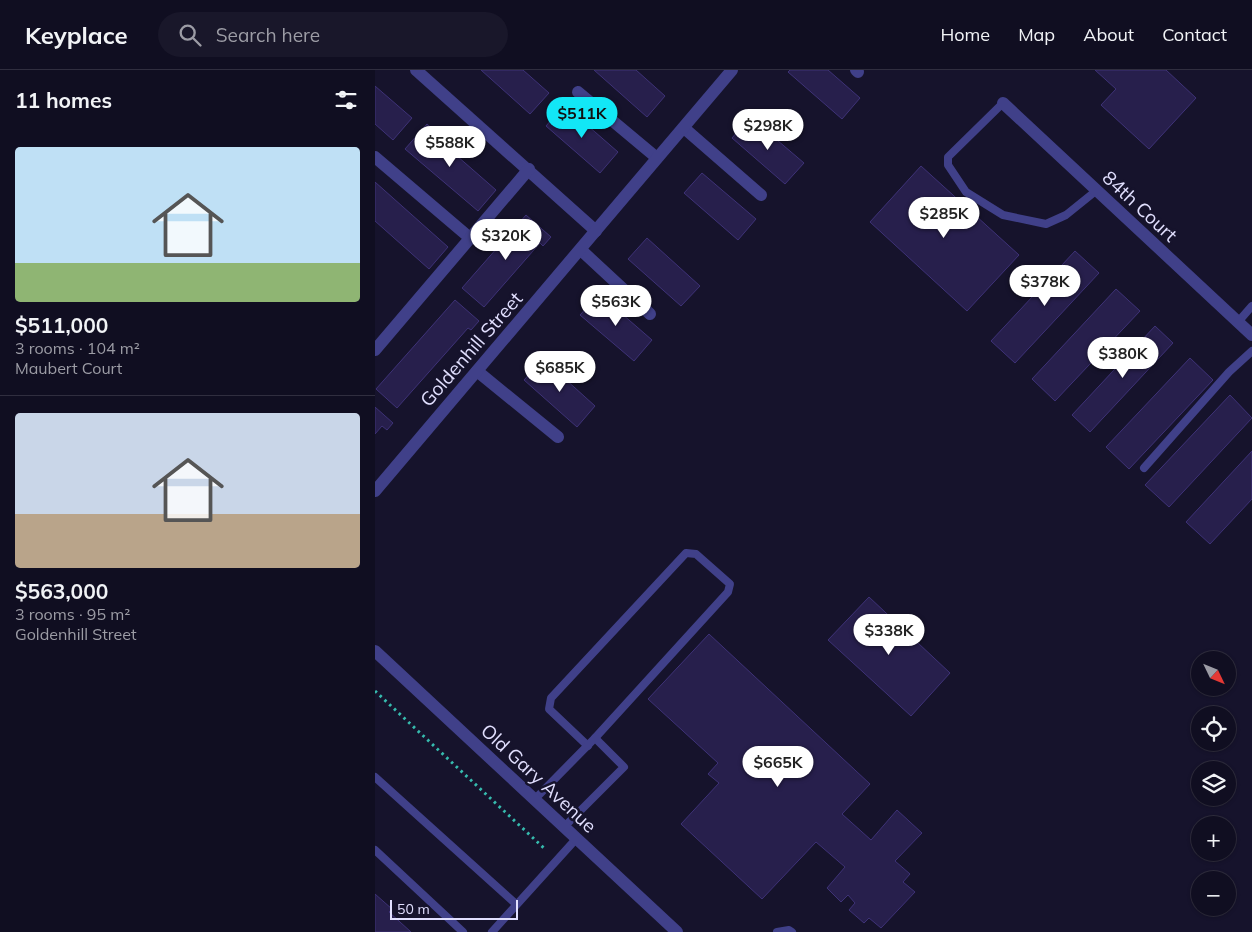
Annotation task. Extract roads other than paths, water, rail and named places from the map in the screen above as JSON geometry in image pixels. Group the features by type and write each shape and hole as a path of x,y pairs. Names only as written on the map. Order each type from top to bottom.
{"street":[{"path":"417,70 596,230"},
{"name":"Goldenhill Street","path":"375,491 732,70"},
{"path":"577,92 657,158"},
{"name":"84th Court","path":"1003,103 1252,335"},
{"path":"684,128 761,195"},
{"path":"375,157 470,238"},
{"path":"375,350 529,169"},
{"path":"581,250 650,314"},
{"path":"477,371 558,437"},
{"name":"Old Gary Avenue","path":"375,651 677,932"}],"lane":[{"path":"1003,103 948,157 948,165 966,192 1003,215 1046,224 1066,215 1097,190"},
{"path":"1237,322 1252,306"},
{"path":"1144,468 1229,372 1252,351"},
{"path":"535,800 588,746 728,592 730,584 696,554 686,553 551,698 549,709 588,746"},
{"path":"564,827 624,767 595,738"},
{"path":"375,777 516,904"},
{"path":"492,932 576,839"},
{"path":"375,850 463,932"},
{"path":"777,932 789,930 792,932"}]}
